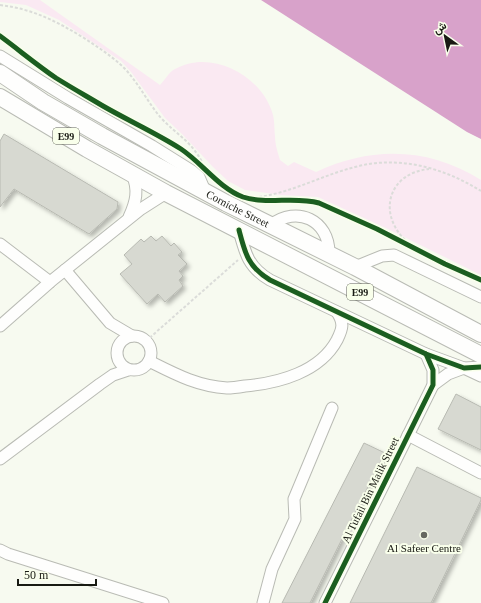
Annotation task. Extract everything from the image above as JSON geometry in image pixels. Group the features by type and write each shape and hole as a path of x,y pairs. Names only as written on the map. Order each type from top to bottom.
{"highway":[{"name":"Corniche Street","path":"0,73 43,102 102,136 481,334"},
{"path":"1,98 14,95 32,102 43,102"},
{"name":"Corniche Street","path":"1,98 166,193 481,355"}],"street":[{"path":"0,56 80,106 152,146 192,171 199,177 205,191"},
{"path":"127,221 136,200 136,184 132,174"},
{"path":"0,326 50,282 147,204 166,193"},
{"path":"271,225 290,216 297,215 310,219 325,233 329,246 329,254"},
{"path":"239,230 245,254 262,275 426,354 481,376"},
{"path":"0,244 50,282"},
{"path":"355,267 382,256 394,255 481,296"},
{"path":"65,270 110,323 132,336 140,337 146,340 151,350 150,361 143,368 133,371 122,367 117,353 115,336 110,323"},
{"path":"150,361 180,377 200,383 227,388 261,385 286,378 306,370 325,357 333,348 340,334 342,326 341,319 337,312"},
{"path":"340,334 361,323"},
{"path":"100,384 117,353 122,340 132,336"},
{"path":"426,354 433,370 433,385"},
{"path":"433,385 448,374 464,368 481,367"},
{"path":"0,459 100,384 113,375 128,370"},
{"name":"Al Tufail Bin Malik Street","path":"325,603 433,385"},
{"path":"263,603 272,569 295,519 294,499 332,408"},
{"path":"408,435 481,473"},
{"path":"2,553 163,603"}],"path":[{"path":"0,5 26,10 50,19 97,46 133,78 162,119 190,144 203,165"},
{"path":"194,159 203,165"},
{"path":"259,197 280,193 355,167 370,164 397,162 432,168 451,175 481,191"},
{"path":"406,242 395,227 390,215 389,203 392,191 399,182 406,177 419,171 432,168"},
{"path":"251,199 274,200"},
{"path":"394,238 406,242"},
{"path":"146,340 245,254"}],"shaded area":[{"path":"0,0 40,0 160,85 173,70 189,64 203,62 231,68 255,85 265,96 274,119 278,155 280,160 288,166 294,162 316,172 358,158 379,154 400,154 420,156 441,161 461,169 481,180 481,275 388,229 318,197 281,195 245,190 228,181 165,118 121,61 59,20 26,5 0,2"},
{"path":"261,0 481,0 481,139 467,132"}],"building":[{"path":"4,134 118,202 117,209 89,234 14,189 0,207 0,141"},
{"path":"151,236 156,241 162,236 171,246 174,243 182,252 178,255 187,264 179,271 183,276 179,280 183,286 165,302 158,294 147,304 120,274 132,264 124,255 141,239 144,242"},
{"path":"456,394 481,407 481,450 438,429"},
{"path":"364,443 385,453 310,603 282,603"},
{"name":"Al Safeer Centre","path":"417,467 481,498 431,603 350,603"}],"cycle path":[{"path":"0,36 56,78 181,149 218,182 234,193 252,199 271,201 300,200 319,203 377,229 445,264 481,280"},
{"path":"239,230 248,259 257,270 270,280 426,354 464,368 481,367"},
{"path":"325,603 433,385 433,370 426,354"}],"place":[{"name":"Al Safeer Centre","path":"424,535"}]}
